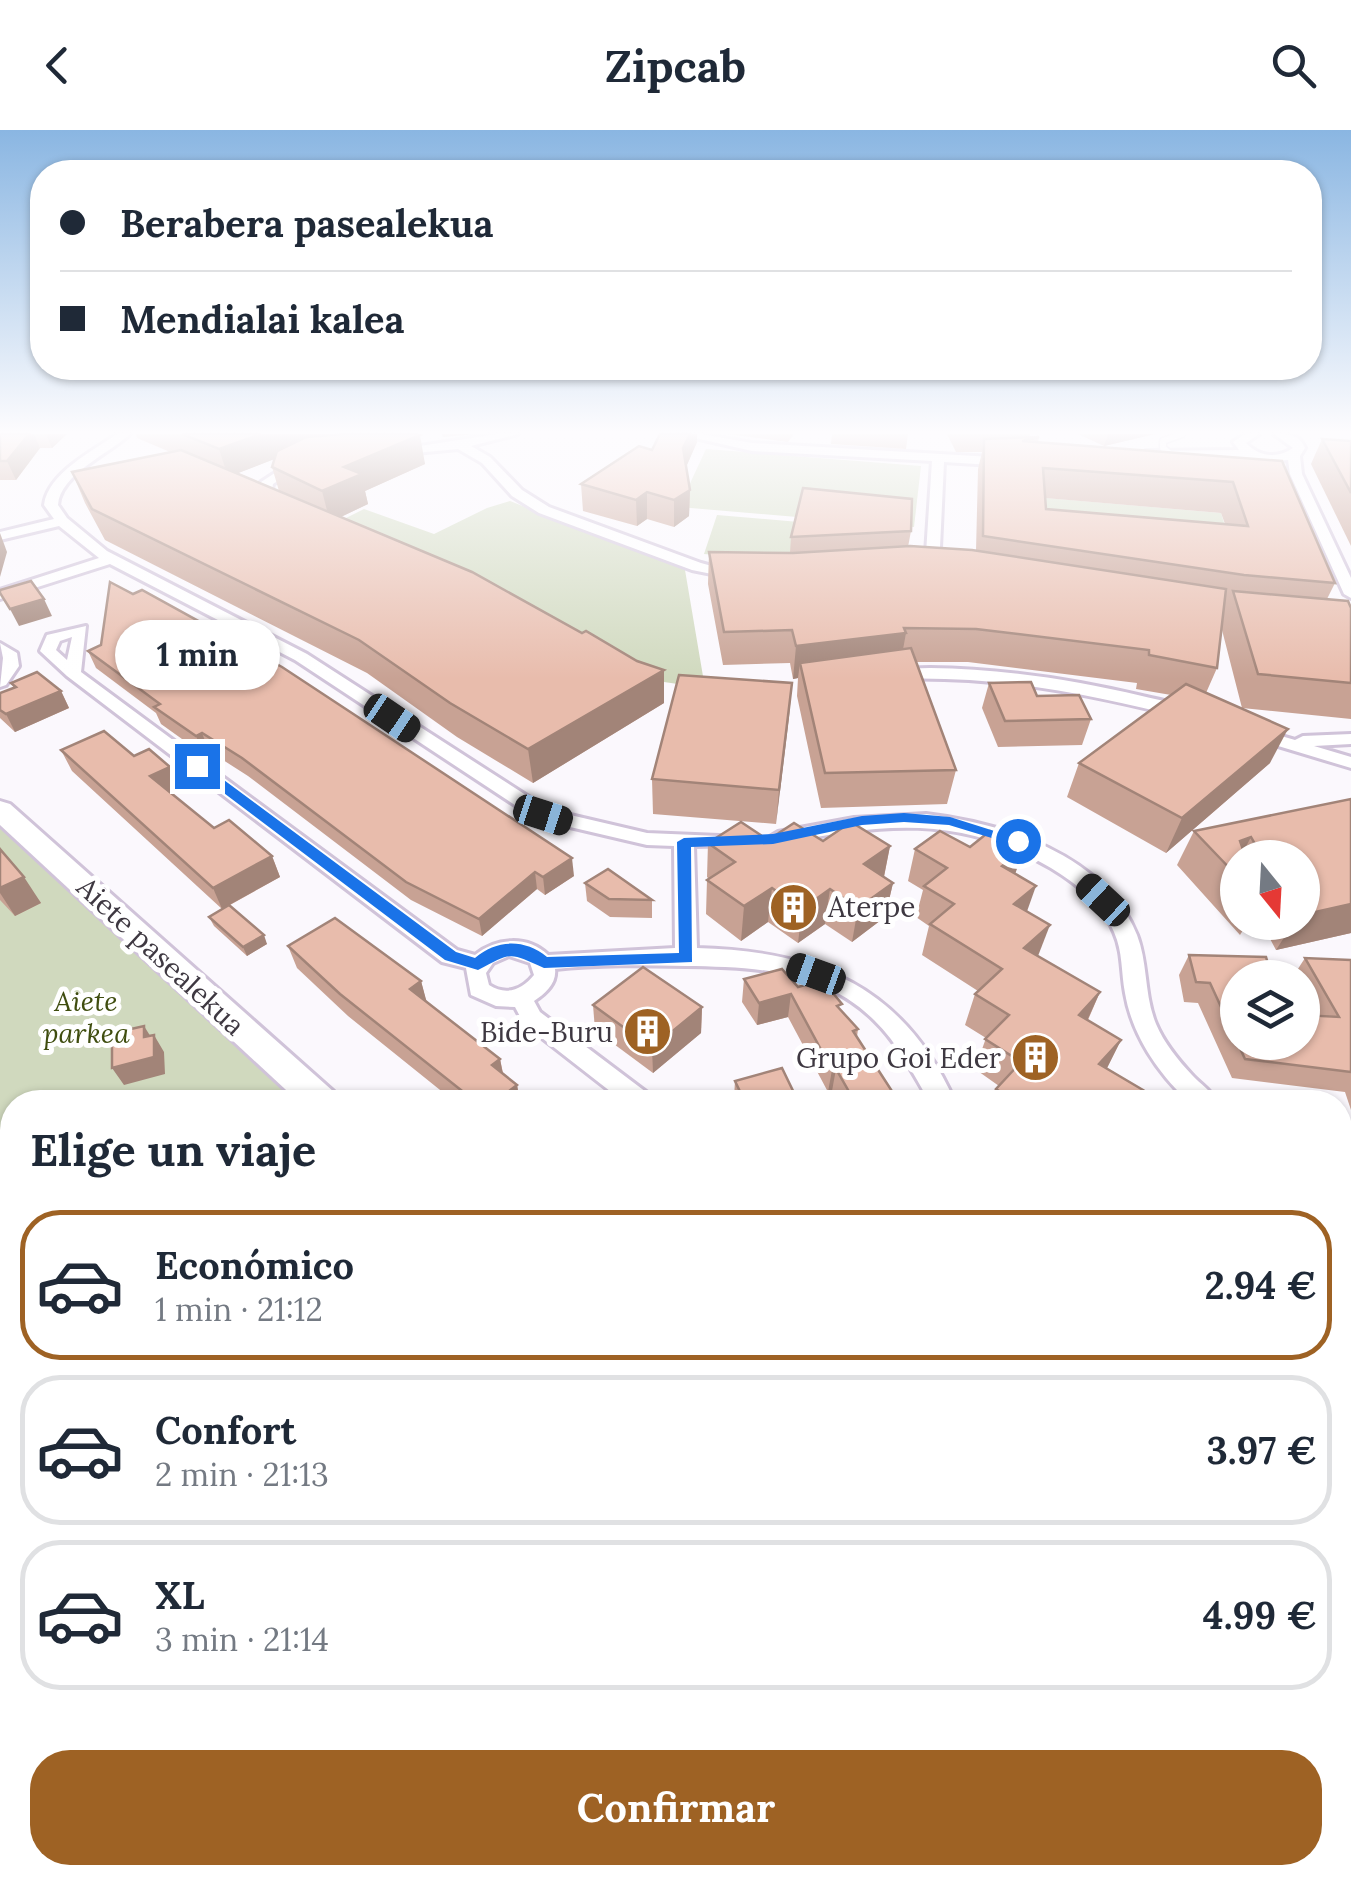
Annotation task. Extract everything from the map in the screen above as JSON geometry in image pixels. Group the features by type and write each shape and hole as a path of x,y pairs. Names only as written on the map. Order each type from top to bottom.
{"street":[{"path":"58,516 107,556 302,657 543,815 606,832 684,842 773,839 862,820 904,818 950,821 1018,841 1080,879 1123,927 1144,1022 1165,1060 1194,1090"},
{"path":"558,516 698,567 760,577"},
{"path":"932,569 935,516"},
{"path":"1315,516 1351,594"},
{"path":"0,536 62,521"},
{"path":"0,587 107,556"},
{"path":"0,595 107,556"},
{"path":"912,573 932,569 953,571"},
{"path":"0,648 10,656 11,666 0,682"},
{"path":"876,675 967,672 1055,680 1199,717"},
{"path":"73,673 450,956 478,964"},
{"path":"1234,728 1351,763"},
{"path":"1269,738 1351,739"},
{"name":"Aiete pasealekua","path":"0,810 309,1090"},
{"path":"684,842 686,958"},
{"path":"544,963 542,983 520,998 497,999 486,995 474,981 478,964 506,948 529,951 544,963 686,958 795,966 838,982 872,1005 902,1035 936,1090"},
{"path":"520,998 532,1018 626,1090"}],"green space":[{"path":"350,516 383,516 434,534 471,516 548,516 685,570 705,688 664,682 570,628 338,522"},
{"path":"717,516 799,522 790,561 704,554"},
{"path":"784,516 915,516 914,527"},
{"path":"1036,516 1222,516 1235,558 1038,540"},
{"name":"Aiete parkea","path":"0,826 295,1090 0,1090"}],"building":[{"path":"106,516 338,516 472,572 582,633 586,631 637,661 664,670 528,749 450,703 359,640"},
{"path":"796,516 911,516 911,531 791,537"},
{"path":"983,516 1128,516 1248,526 1245,516 1306,516 1335,583 1244,575 983,536"},
{"path":"910,546 972,550 1226,589 1217,668 1149,655 1149,650 976,629 904,628 906,633 796,646 792,630 724,632 709,552 793,553"},
{"path":"31,581 44,599 10,609 0,590"},
{"path":"110,582 133,594 142,590 282,667 572,858 543,877 535,872 479,919 406,882 242,758 202,733 196,736 154,707 160,704 88,651 101,645"},
{"path":"1233,591 1348,601 1351,683 1258,674"},
{"path":"911,648 956,770 825,773 800,663"},
{"path":"37,672 61,691 6,714 0,710 0,693 16,687 11,683"},
{"path":"679,675 792,683 779,790 652,779"},
{"path":"1031,682 1037,696 1079,695 1091,719 1005,721 989,683"},
{"path":"1186,684 1288,729 1182,818 1079,763"},
{"path":"104,731 134,756 149,749 170,767 150,776 214,828 229,820 272,856 213,888 61,750"},
{"path":"1351,799 1351,904 1320,911 1320,840 1220,840 1220,858 1194,831"},
{"path":"741,822 768,840 794,823 823,841 851,822 890,846 864,864 893,883 858,908 830,889 802,909 772,888 744,906 707,880 735,862 708,843"},
{"path":"940,831 970,847 990,831 1024,849 1002,866 1036,886 1014,904 1050,925 1024,948 1100,992 1079,1015 1121,1040 1099,1064 1143,1090 996,1089 1021,1062 985,1039 1009,1015 975,994 1002,969 930,924 954,904 924,886 947,868 915,849"},
{"path":"0,849 24,877 0,888"},
{"path":"608,869 652,900 609,899 585,883"},
{"path":"229,905 264,935 243,947 209,917"},
{"path":"335,918 421,981 410,989 500,1059 492,1065 517,1085 511,1090 461,1090 340,994 288,946"},
{"path":"1189,955 1266,957 1267,960 1220,960 1220,1005 1210,983 1196,982"},
{"path":"1305,958 1351,960 1351,1072 1253,1060 1320,1060 1320,1016 1339,1017 1320,984 1320,960"},
{"path":"643,967 702,1007 652,1048 593,1005"},
{"path":"782,969 798,987 822,980 842,1004 837,1006 858,1029 853,1031 891,1090 848,1090 836,1069 832,1070 791,994 759,1003 744,979"},
{"path":"144,1026 144,1037 154,1035 154,1057 112,1068 112,1045 122,1043 122,1031"},
{"path":"782,1068 793,1090 739,1090 735,1081"}],"place":[{"name":"Aterpe","path":"793,907"},
{"name":"Bide-Buru","path":"648,1032"},
{"name":"Grupo Goi Eder","path":"1036,1058"}],"route":[{"path":"197,766 450,956 478,964 506,948 529,951 544,963 686,958 684,842 773,839 862,820 904,818 950,821 1018,841"}]}
